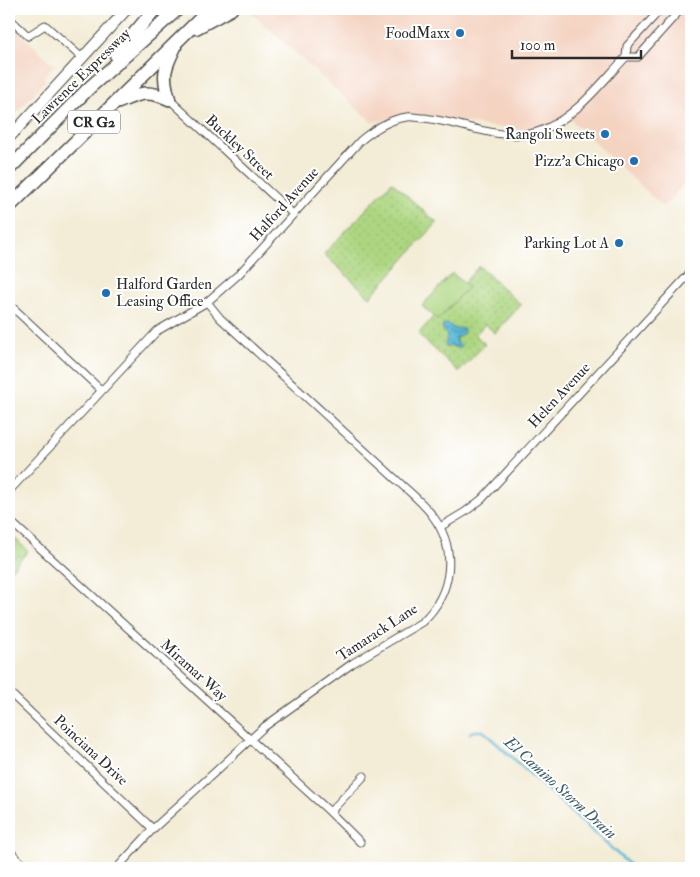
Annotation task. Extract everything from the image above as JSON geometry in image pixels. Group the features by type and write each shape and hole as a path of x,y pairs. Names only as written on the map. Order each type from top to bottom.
{"highway":[{"path":"89,88 155,9"},
{"name":"Lawrence Expressway","path":"9,169 89,88 178,9"},
{"name":"CR G2","path":"9,207 180,36 210,9"},
{"path":"169,99 164,78 169,60 180,36 231,9"},
{"path":"111,105 142,92 156,93 169,99"}],"street":[{"path":"9,138 127,9"},
{"name":"Halford Avenue","path":"9,491 157,331 207,302 239,274 360,141 385,124 408,117 433,119 514,135 533,134 544,130 570,115 626,57 626,46 661,9"},
{"name":"Halford Avenue","path":"626,57 638,57 681,9"},
{"path":"9,18 28,36 45,25 82,58"},
{"name":"Buckley Street","path":"169,99 293,214"},
{"name":"Helen Avenue","path":"440,527 482,499 691,272"},
{"name":"Tamarack Lane","path":"118,868 153,829 264,726 349,666 422,622 431,613 446,584 448,573 449,554 440,527 431,514 410,492 220,318 207,302"},
{"path":"9,304 101,390"},
{"name":"Miramar Way","path":"9,520 330,812 360,842"},
{"name":"Poinciana Drive","path":"9,692 153,829"},
{"path":"330,812 364,776"},
{"path":"9,850 26,868"}],"shaded area":[{"path":"247,9 691,9 691,176 663,207 569,118 532,132 408,115 372,122"},
{"path":"9,23 54,65 43,77 46,80 9,121"}],"green space":[{"path":"392,182 437,223 370,297 324,254"},
{"path":"479,266 521,305 495,333 485,324 475,335 485,344 459,372 418,334 434,316 438,320 467,287 464,283"},
{"path":"452,273 468,287 438,320 422,306"},
{"path":"9,533 28,551 9,572"}],"water":[{"path":"444,324 448,324 455,329 464,329 464,333 456,338 456,341 461,346 459,349 445,346 447,336 442,328"}],"waterway":[{"name":"El Camino Storm Drain","path":"470,733 473,731 483,731 633,868"}],"place":[{"name":"FoodMaxx","path":"460,33"},
{"name":"Rangoli Sweets","path":"605,134"},
{"name":"Pizz’a Chicago","path":"634,161"},
{"name":"Parking Lot A","path":"619,243"},
{"name":"Halford Garden Leasing Office","path":"106,293"}]}
